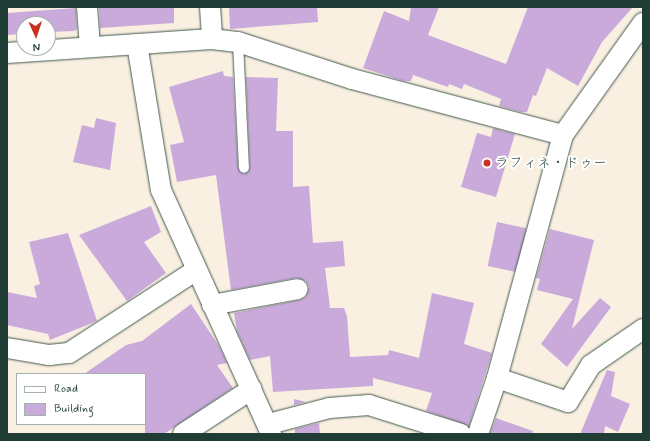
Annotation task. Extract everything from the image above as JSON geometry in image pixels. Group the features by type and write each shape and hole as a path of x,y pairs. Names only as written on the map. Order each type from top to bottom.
{"street":[{"path":"87,7 90,47"},
{"path":"210,7 212,39"},
{"path":"478,434 497,378 563,135 643,23"},
{"path":"7,53 212,39 238,42 352,79 563,135"},
{"path":"137,44 161,190 195,271 270,429 329,408 369,405 461,434"},
{"path":"7,348 49,355 69,353 195,271"},
{"path":"212,305 298,289"},
{"path":"497,378 568,402 591,365 643,329"},
{"path":"183,434 252,389"}],"lane":[{"path":"238,42 244,168"}],"building":[{"path":"99,7 174,7 174,23 100,28"},
{"path":"229,7 317,7 318,22 230,29"},
{"path":"411,7 439,7 428,35 506,64 528,7 633,7 602,42 578,86 547,68 536,96 533,95 527,112 521,112 499,106 501,99 464,84 462,89 449,84 448,87 413,75 411,81 403,81 363,68 384,11 409,21"},
{"path":"76,8 77,29 74,31 56,32 56,16 16,16 16,34 7,35 7,13"},
{"path":"223,71 224,76 233,77 238,168 244,174 250,168 246,77 278,78 276,131 293,131 293,187 309,186 313,243 343,241 345,266 325,268 330,308 344,308 347,316 350,357 388,355 389,350 419,358 432,293 474,303 464,344 492,353 469,426 426,411 432,393 373,378 373,386 273,392 270,356 250,360 237,331 234,313 300,300 306,297 309,287 306,281 296,278 231,290 216,175 177,182 170,145 184,142 169,87"},
{"path":"96,118 116,123 110,170 73,162 82,125 94,128"},
{"name":"ラフィネ・ドゥー","path":"493,128 515,134 496,197 461,187 477,133 491,137"},
{"path":"151,206 161,232 144,242 166,273 127,301 79,235"},
{"path":"497,222 526,228 517,272 488,266"},
{"path":"550,229 594,240 572,329 600,298 611,307 567,367 541,344 573,299 537,290 540,279 536,278"},
{"path":"68,233 97,321 50,340 48,334 7,325 7,292 37,298 34,286 40,284 29,242"},
{"path":"191,304 219,346 227,363 217,365 233,388 164,434 145,434 146,373 85,373 126,345 142,341"},
{"path":"607,370 615,372 611,396 630,404 618,432 605,426 604,434 580,434"},
{"path":"294,399 306,402 294,405"},
{"path":"496,418 533,431 532,434 490,434"},
{"path":"319,423 320,434 295,434 295,429"}],"place":[{"name":"ラフィネ・ドゥー","path":"487,163"}]}
